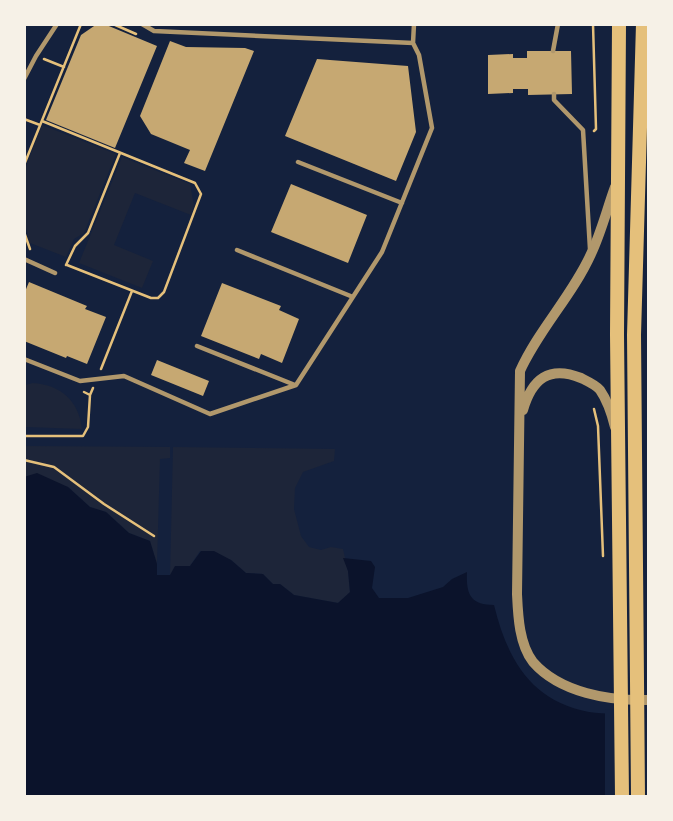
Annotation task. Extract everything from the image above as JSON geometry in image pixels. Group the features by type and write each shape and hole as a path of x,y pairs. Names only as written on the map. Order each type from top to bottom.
{"main road":[{"path":"619,24 619,441 638,796"},
{"path":"622,796 629,645 643,24"}],"street":[{"path":"620,174 591,255 562,304 532,345 520,371 517,594 524,643 533,661 550,676 572,688 626,700 649,700"},
{"path":"521,419 528,393 534,384 542,378 562,373 576,376 600,390 611,413 619,441"}],"lane":[{"path":"24,79 57,24"},
{"path":"142,24 154,31 413,43"},
{"path":"24,359 80,382 124,376 209,414 296,385 382,252 432,128 419,55 413,43 414,24"},
{"path":"553,51 558,24"},
{"path":"554,94 554,100 583,131 591,255"},
{"path":"298,162 402,203"},
{"path":"237,250 352,298"},
{"path":"24,259 55,273"},
{"path":"197,345 296,385"}],"path":[{"path":"24,165 81,24"},
{"path":"113,24 139,35 148,29"},
{"path":"36,55 64,67"},
{"path":"24,119 41,123 195,183 201,194 162,295 153,299 67,265"},
{"path":"55,273 67,265 75,246 89,230 120,153"},
{"path":"24,232 36,266"},
{"path":"24,436 83,436 88,427 90,395 132,291"},
{"path":"79,390 90,395"},
{"path":"24,460 54,467 154,536"}],"shaded area":[{"path":"42,125 116,154 84,233 74,239 66,257 30,243 25,225 25,169"},
{"path":"122,157 190,184 194,206 191,215 135,193 114,245 153,261 142,288 79,263"},
{"path":"33,383 52,387 67,396 77,410 82,429 25,427 25,385"},
{"path":"25,446 170,447 170,458 160,459 157,564 150,541 129,533 106,512 90,507 68,487 25,477"},
{"path":"173,447 335,449 334,461 303,472 295,488 294,509 301,536 309,547 321,550 331,547 343,549 350,593 338,603 294,595 280,584 273,584 263,574 246,573 231,560 200,551 190,566 170,576"},
{"path":"37,473 68,487 90,507 106,512 129,533 150,541 157,564 157,575 170,575 175,566 190,566 201,551 214,551 231,560 246,573 263,574 273,584 280,584 294,595 338,603 350,592 348,571 343,558 371,561 375,567 372,588 379,598 408,598 443,587 467,572 467,586 471,597 480,603 494,605 514,659 536,687 551,698 589,712 648,713 648,796 25,796 24,477"}],"pier":[{"path":"605,709 648,710 648,796 605,796"}],"building":[{"path":"97,24 104,24 157,46 115,148 46,120 81,35"},
{"path":"170,41 186,47 245,48 254,51 205,171 184,163 190,150 151,134 140,116"},
{"path":"527,51 571,51 572,94 528,95 528,89 513,89 513,93 488,94 488,55 513,54 513,58 527,58"},
{"path":"317,59 408,66 416,132 396,181 285,136"},
{"path":"291,184 367,215 348,263 271,232"},
{"path":"29,282 87,306 85,309 106,317 87,364 24,341 24,294"},
{"path":"222,283 281,306 279,310 299,319 282,363 261,354 259,359 201,336"},
{"path":"157,360 209,381 203,396 151,375"}],"tram line":[{"path":"648,305 648,796"}]}
